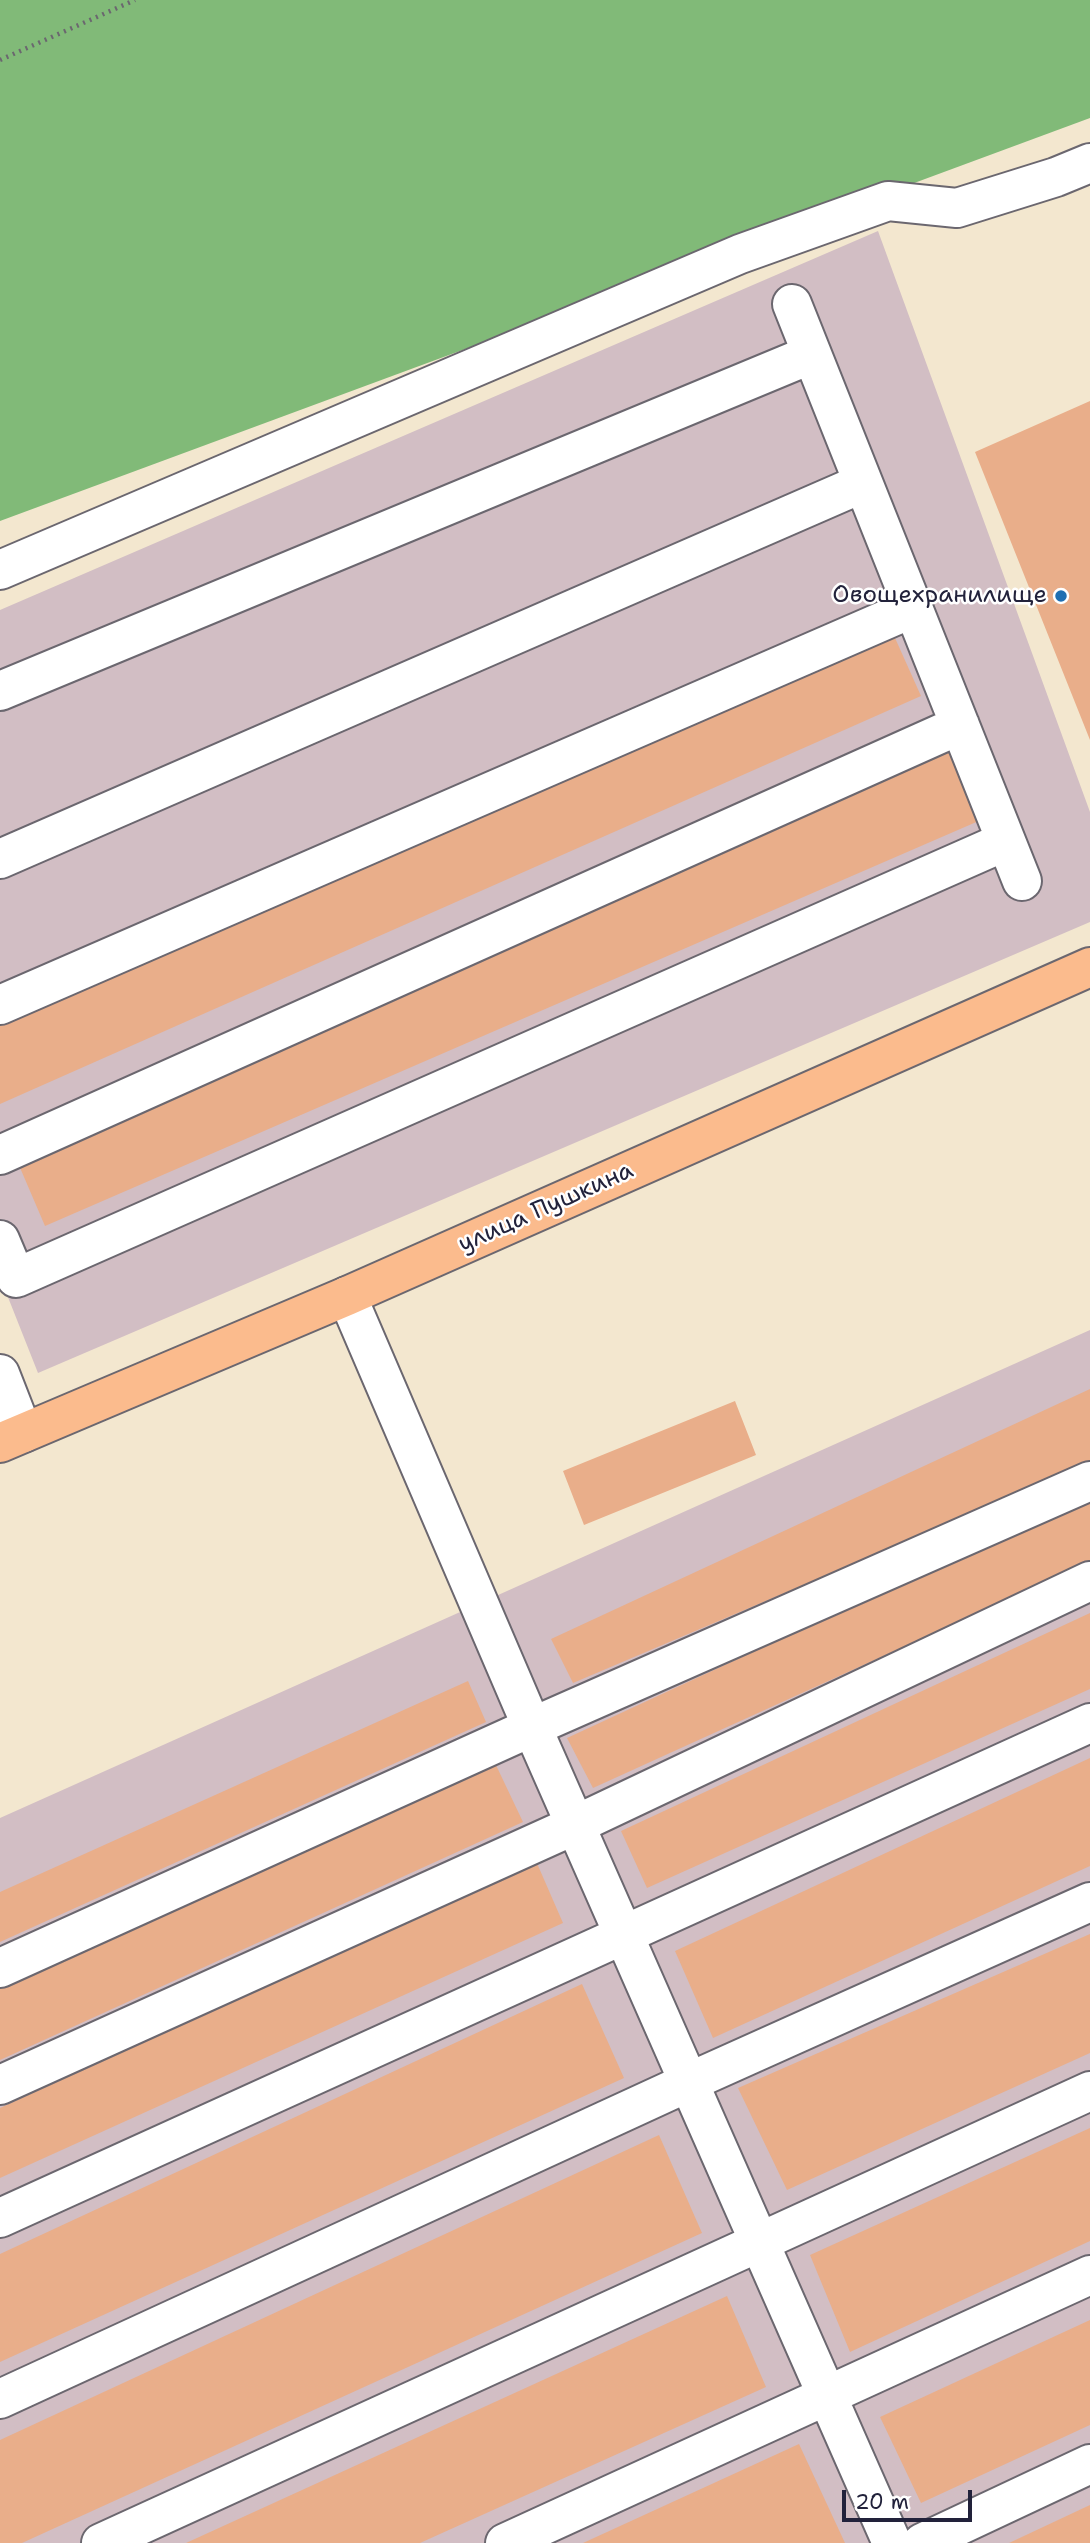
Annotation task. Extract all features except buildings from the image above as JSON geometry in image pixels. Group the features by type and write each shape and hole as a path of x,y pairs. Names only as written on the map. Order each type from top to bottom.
{"main road":[{"name":"улица Пушкина","path":"11,1438 347,1296 1090,967"}],"street":[{"path":"0,570 740,254 888,201 957,208 1056,177 1090,163"},
{"path":"792,304 1021,881"},
{"path":"0,691 812,354"},
{"path":"0,859 863,483"},
{"path":"0,1005 913,608"},
{"path":"0,1155 960,725"},
{"path":"0,1240 16,1278 1006,841"},
{"path":"347,1296 575,1825 892,2543"},
{"path":"0,1374 11,1438"},
{"path":"0,1968 533,1727 1090,1481"},
{"path":"0,2085 575,1825 1090,1581"},
{"path":"0,2218 1090,1723"},
{"path":"0,2399 689,2082 1090,1902"},
{"path":"101,2543 1090,2091"},
{"path":"505,2543 1090,2275"},
{"path":"922,2543 1090,2464"}],"path":[{"path":"0,60 135,0"}],"shaded area":[{"path":"878,231 1090,812 1090,922 38,1373 0,1277 0,610"},
{"path":"1090,1330 1090,2543 0,2543 0,1818"}],"green space":[{"path":"0,0 1090,0 1090,118 0,521"}],"place":[{"name":"Овощехранилище","path":"1061,596"}]}
